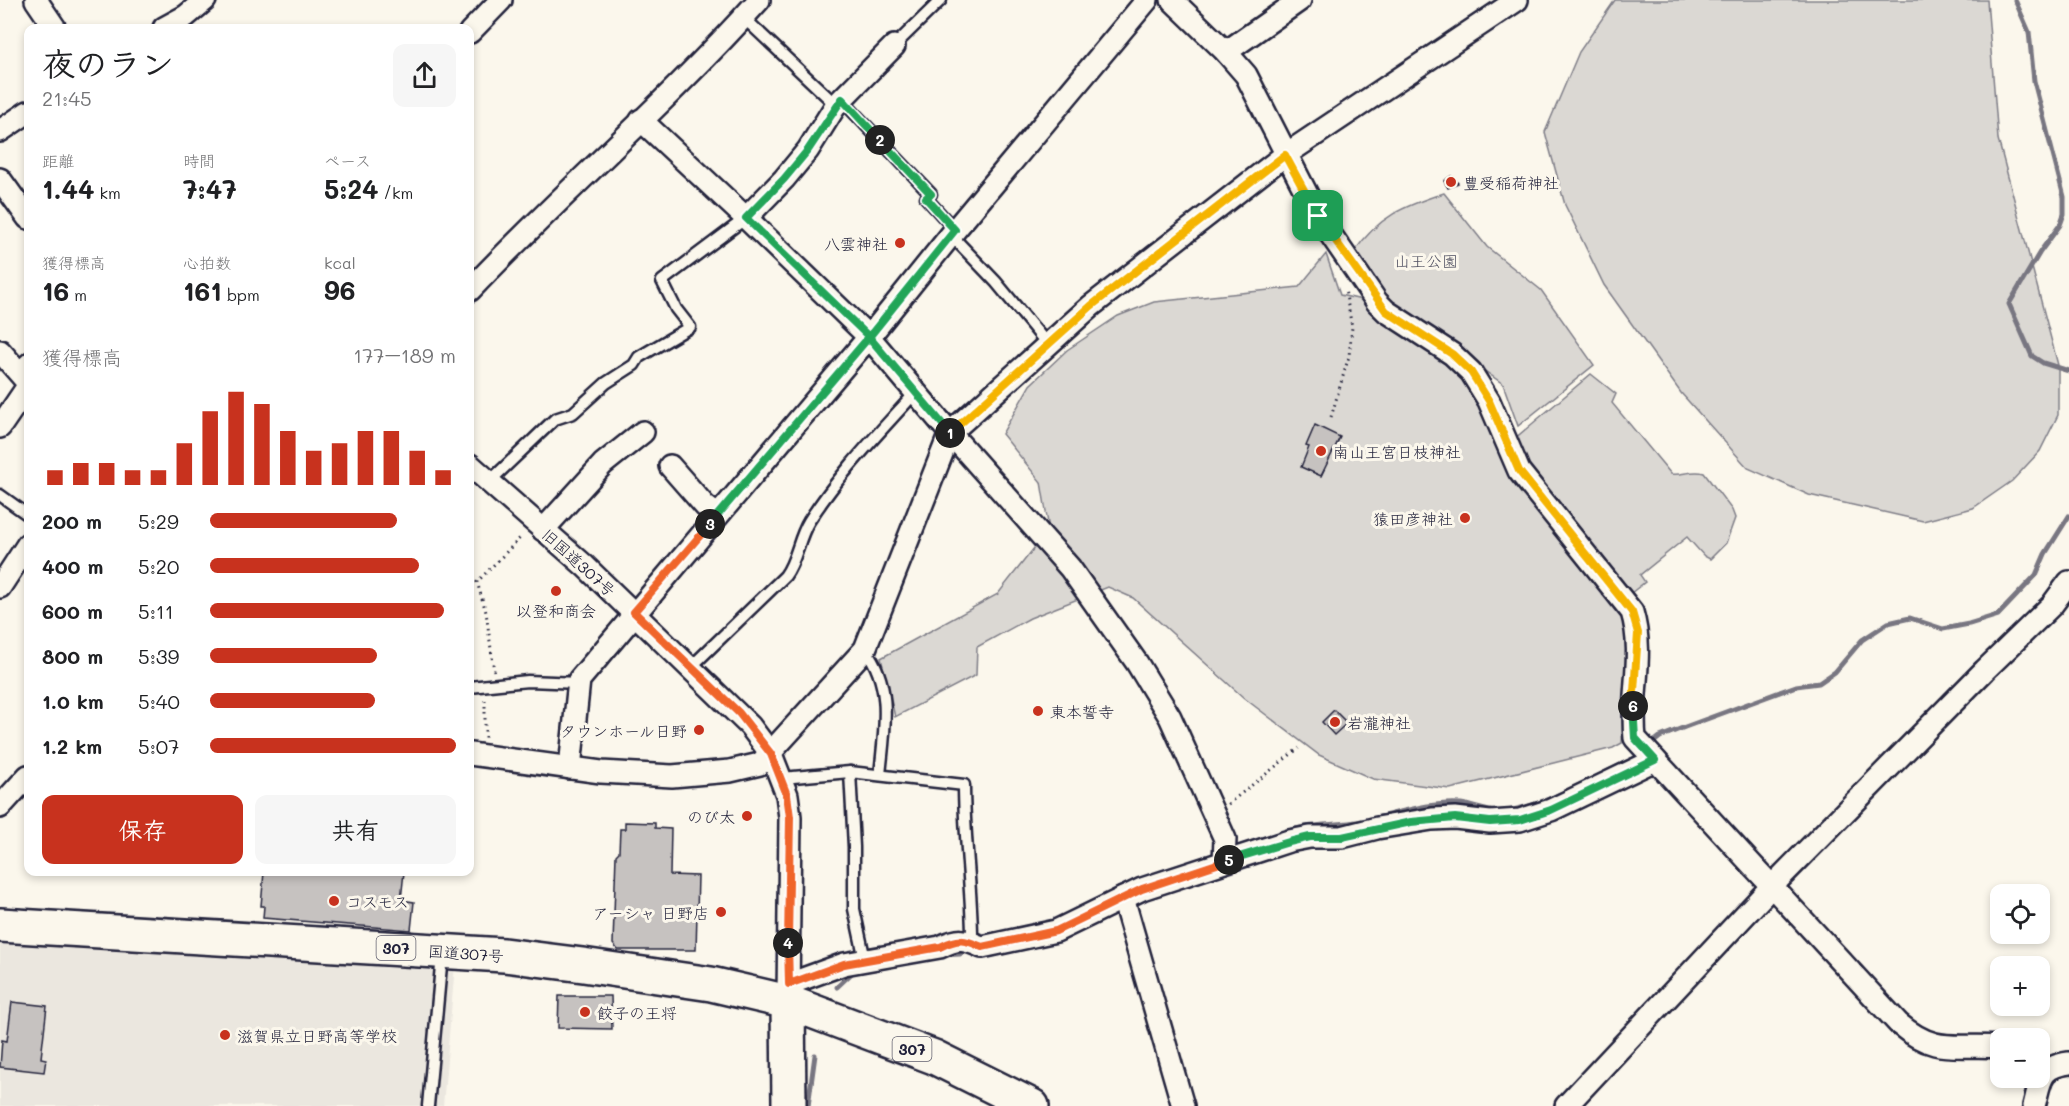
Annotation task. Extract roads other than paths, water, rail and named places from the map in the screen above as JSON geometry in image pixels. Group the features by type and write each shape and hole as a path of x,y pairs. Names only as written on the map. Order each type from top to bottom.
{"highway":[{"name":"国道307号","path":"0,925 442,951 583,965 789,993"},
{"path":"789,993 789,1106"},
{"name":"307","path":"789,993 933,1057 1032,1106"}],"street":[{"path":"36,0 52,24"},
{"path":"171,24 206,0"},
{"path":"474,28 501,0"},
{"path":"474,286 522,235 694,69 759,0"},
{"path":"570,768 579,683 634,612 869,337 953,232 1147,0"},
{"path":"1172,0 1226,52 1246,75 1318,216 1377,302 1386,311 1452,354 1471,372 1489,401 1519,471 1632,612 1638,633 1632,715 1635,738 1899,1024 1913,1036 1932,1045 1990,1047"},
{"path":"1226,52 1300,0"},
{"path":"477,754 601,772 672,776 730,771 760,764 865,649 950,434 1091,306 1285,155 1516,0"},
{"path":"746,218 784,179 808,150 839,102 894,46"},
{"path":"0,131 24,115"},
{"path":"641,120 869,337 950,434 1040,532 1088,591 1170,717 1225,839 1224,861"},
{"path":"0,179 24,212"},
{"path":"0,351 24,373"},
{"path":"0,427 24,376"},
{"path":"539,526 603,464 643,432"},
{"path":"670,466 705,506 717,515"},
{"name":"旧国道307号","path":"474,469 634,612 750,726 771,754 782,778 790,817 789,993"},
{"path":"0,587 24,550"},
{"path":"1566,1106 1772,886 1985,669 2052,605 2069,582"},
{"path":"789,993 844,964 940,947 951,942 972,942 982,947 1056,931 1142,889 1224,861 1310,837 1342,837 1411,822 1455,818 1490,822 1520,820 1551,810 1648,752"},
{"path":"0,807 24,780"},
{"path":"1123,898 1183,1106"},
{"path":"2034,1106 2040,1081 2054,1060"}],"lane":[{"path":"894,46 941,0"},
{"path":"743,17 839,102 931,194 926,198 1048,345"},
{"path":"489,482 555,419 573,413 606,383 634,365 639,357 690,327 676,309 662,281 746,218"},
{"path":"691,667 785,576 793,566 799,540 809,521 852,463 916,392"},
{"path":"0,495 24,512"},
{"path":"865,649 875,667 886,699 880,774"},
{"path":"474,687 528,681 579,683"},
{"path":"850,772 854,847 854,909 865,960"},
{"path":"782,778 850,772 964,785 964,834 970,869 972,942"},
{"path":"428,1106 442,951"}],"waterway":[{"path":"2015,0 2029,32 2034,81 2064,197 2064,214 2060,225 2040,252 2009,304 2032,356 2043,363 2069,371"},
{"path":"1650,745 1660,737 1796,686 1819,683 1835,672 1862,640 1888,623 1910,618 1943,629 1998,615 2036,575 2045,554 2069,516"},
{"path":"1380,817 1440,804 1461,804 1496,812 1519,809 1570,790 1637,757 1643,751"},
{"path":"1288,831 1362,821"},
{"path":"942,955 960,954 966,948"},
{"path":"837,987 854,971"},
{"path":"808,1106 815,1055"}],"place":[{"name":"豊受稲荷神社","path":"1451,182"},
{"name":"八雲神社","path":"900,243"},
{"name":"南山王宮日枝神社","path":"1321,451"},
{"name":"猿田彦神社","path":"1465,518"},
{"name":"以登和商会","path":"556,591"},
{"name":"東本誓寺","path":"1038,711"},
{"name":"岩瀧神社","path":"1335,722"},
{"name":"タウンホール日野","path":"699,730"},
{"name":"のび太","path":"747,816"},
{"name":"コスモス","path":"334,901"},
{"name":"アーシャ 日野店","path":"721,912"},
{"name":"餃子の王将","path":"585,1012"},
{"name":"滋賀県立日野高等学校","path":"225,1035"}],"park label":[{"name":"山王公園","path":"1426,260"}]}
